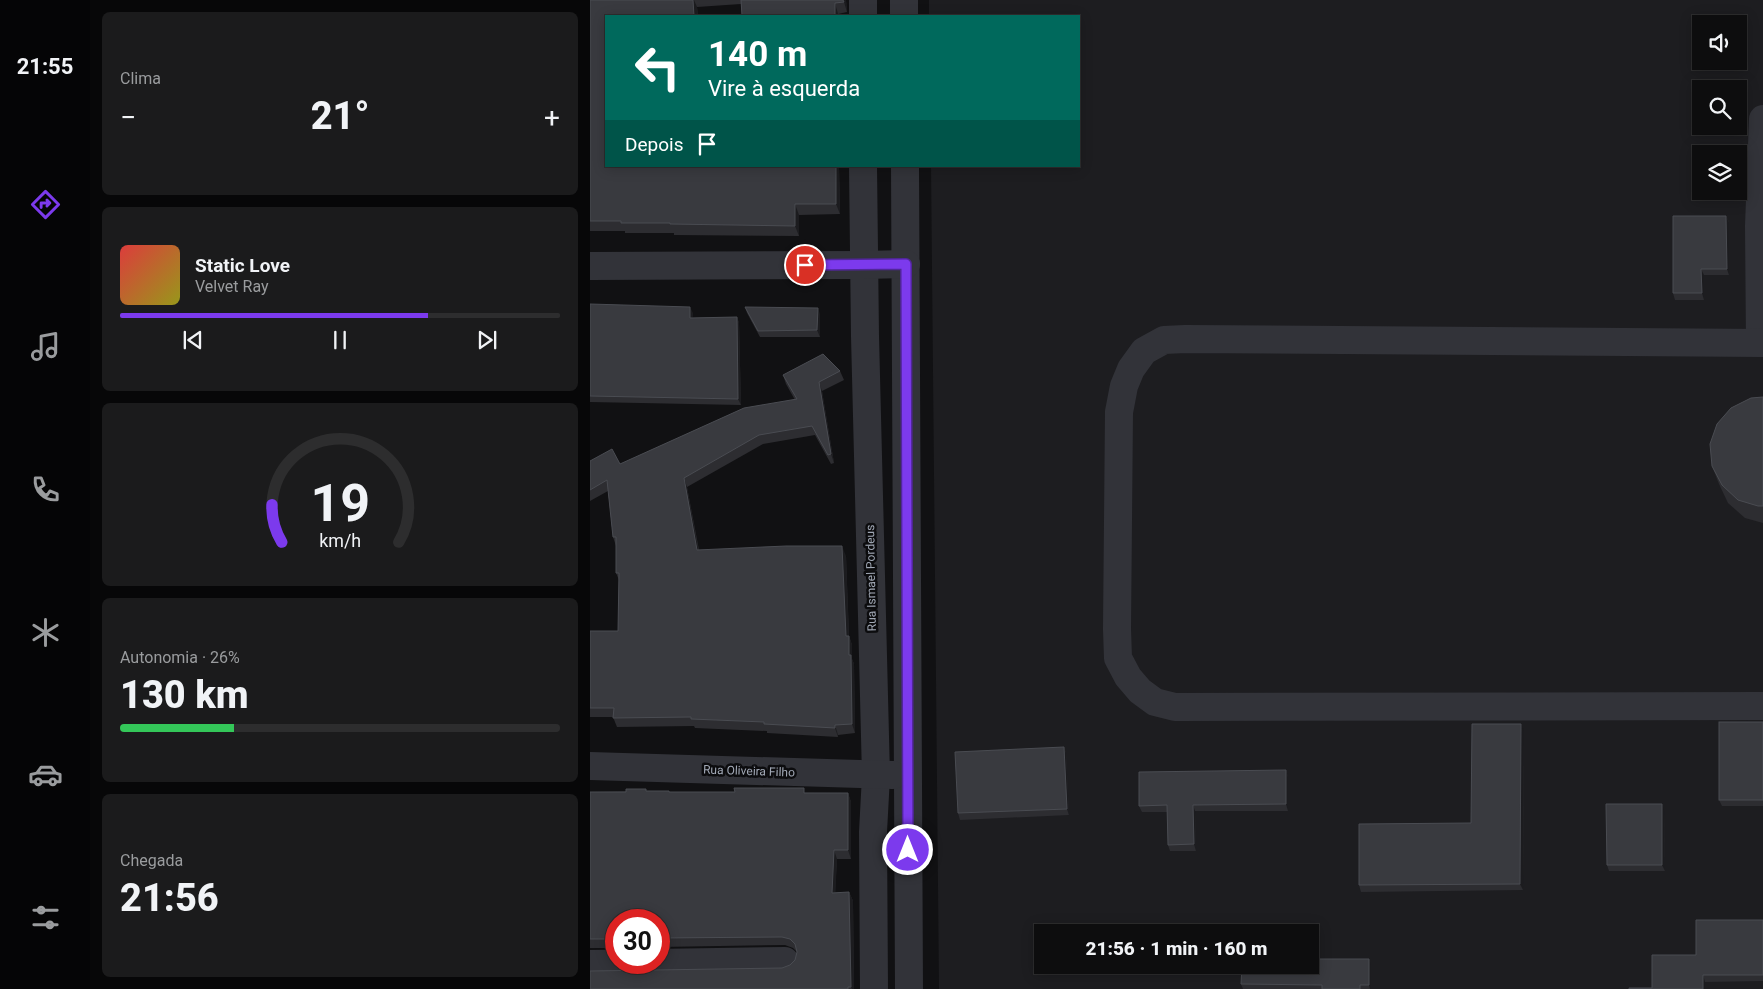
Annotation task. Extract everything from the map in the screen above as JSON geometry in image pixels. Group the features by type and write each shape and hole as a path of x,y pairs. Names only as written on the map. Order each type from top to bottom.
{"street":[{"path":"863,0 863,15"},
{"path":"904,0 904,15"},
{"path":"1763,118 1759,226 1761,343 1195,339 1164,340 1144,351 1131,369 1124,386 1119,412 1117,629 1118,658 1128,677 1140,691 1155,702 1175,708 1763,706"},
{"name":"Rua Ismael Pordeus","path":"864,167 864,265 876,776 873,832 874,989"},
{"path":"905,167 909,989"},
{"path":"590,266 906,264"},
{"name":"Rua Oliveira Filho","path":"590,766 876,776 907,774"},
{"path":"590,964 785,961"}],"shaded area":[{"path":"929,0 1763,0 1763,989 939,989 931,167 1080,167 1080,15 929,15"}],"building":[{"path":"590,0 693,0 694,15 605,15 605,167 836,167 836,204 795,204 795,226 590,221"},
{"path":"741,0 843,0 844,2 835,3 835,15 742,15"},
{"path":"1673,216 1726,216 1727,269 1701,269 1702,293 1673,293"},
{"path":"590,304 690,307 690,318 737,317 738,399 590,396"},
{"path":"745,307 818,308 817,330 758,331"},
{"path":"823,354 840,371 819,382 831,454 828,455 812,426 759,435 684,478 697,550 786,546 842,546 846,636 849,636 849,655 851,655 852,724 835,725 835,728 764,724 764,722 691,719 691,717 613,718 614,708 590,708 590,631 618,631 619,573 616,573 616,537 613,537 607,480 590,490 590,461 612,449 620,464 744,408 797,399 783,375"},
{"path":"1763,397 1763,506 1758,506 1738,500 1722,485 1712,466 1710,444 1717,424 1731,408 1751,398"},
{"path":"1719,722 1763,722 1763,800 1719,800"},
{"path":"1472,724 1521,724 1520,884 1359,885 1359,824 1471,823"},
{"path":"1064,747 1067,809 958,813 955,752"},
{"path":"1286,770 1286,804 1193,805 1194,844 1168,845 1167,805 1139,806 1139,772"},
{"path":"734,788 804,788 804,793 848,793 848,850 834,850 832,893 849,892 851,987 848,987 848,989 590,989 590,971 605,971 605,974 670,974 670,970 782,968 790,965 795,960 797,952 795,944 790,939 782,937 670,938 670,909 605,909 605,939 590,939 590,792 626,792 626,789 646,789 646,791 669,792 735,792"},
{"path":"1606,804 1662,804 1662,865 1607,865"},
{"path":"1696,920 1763,920 1763,975 1703,975 1703,989 1629,989 1652,988 1652,955 1696,955"},
{"path":"1319,959 1369,959 1369,985 1360,985 1360,989 1322,989 1322,985 1241,984 1242,974 1319,974"}],"route":[{"path":"805,265 906,264 908,850"}]}
